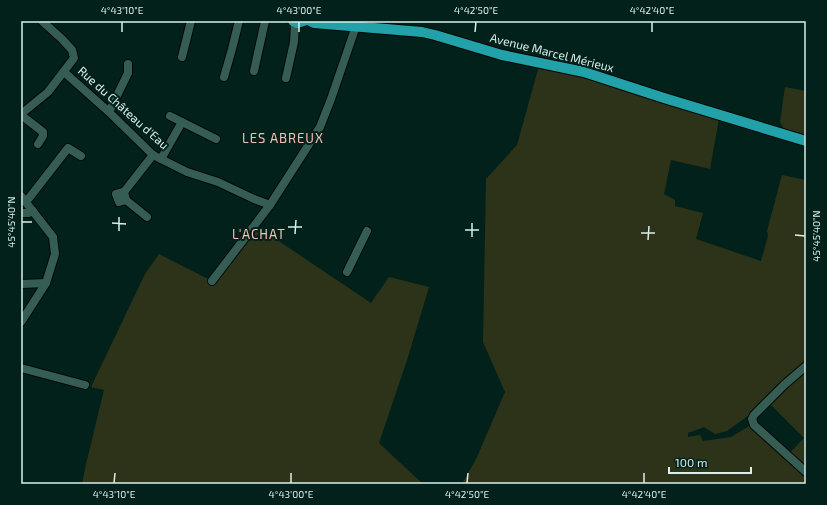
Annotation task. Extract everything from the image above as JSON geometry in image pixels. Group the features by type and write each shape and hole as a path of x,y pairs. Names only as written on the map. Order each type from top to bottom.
{"main road":[{"name":"Avenue Marcel Mérieux","path":"310,21 422,32 502,55 584,72 806,141"}],"street":[{"path":"38,144 43,136 43,132 21,115 48,92 74,58 72,50 42,21"},
{"path":"182,57 191,21"},
{"path":"224,77 239,21"},
{"path":"254,71 265,21"},
{"path":"286,78 297,22"},
{"path":"212,281 270,205 320,127 356,26"},
{"path":"109,112 128,73 128,64"},
{"name":"Rue du Château d'Eau","path":"64,72 157,157 187,172 218,182 270,205"},
{"path":"170,116 216,139"},
{"path":"147,217 126,200 124,192 157,157 182,122"},
{"path":"21,322 46,283 55,254 53,237 23,199 68,148 81,156"},
{"path":"21,213 29,213 33,211"},
{"path":"347,272 367,231"},
{"path":"21,284 46,283"},
{"path":"806,366 784,385 754,415 752,419 754,425 806,472"},
{"path":"21,368 85,385"}],"green space":[{"path":"539,66 593,79 719,119 710,169 671,160 664,194 675,200 675,206 703,213 696,239 761,261 768,236 767,231 782,175 806,180 806,484 462,484 477,457 505,392 483,342 486,179 517,145","holes":["765,399 804,438 785,458 751,425 731,437 703,441 700,435 688,437 688,433 704,427 715,434 727,431 752,413"]},
{"path":"785,87 806,91 806,135 784,129 780,122"},
{"path":"258,227 371,303 389,277 429,287 408,357 379,443 423,484 82,484 104,390 91,387 145,274 159,254 212,281"}],"district":[{"name":"LES ABREUX","path":"283,138"},
{"name":"L'ACHAT","path":"259,234"}]}
